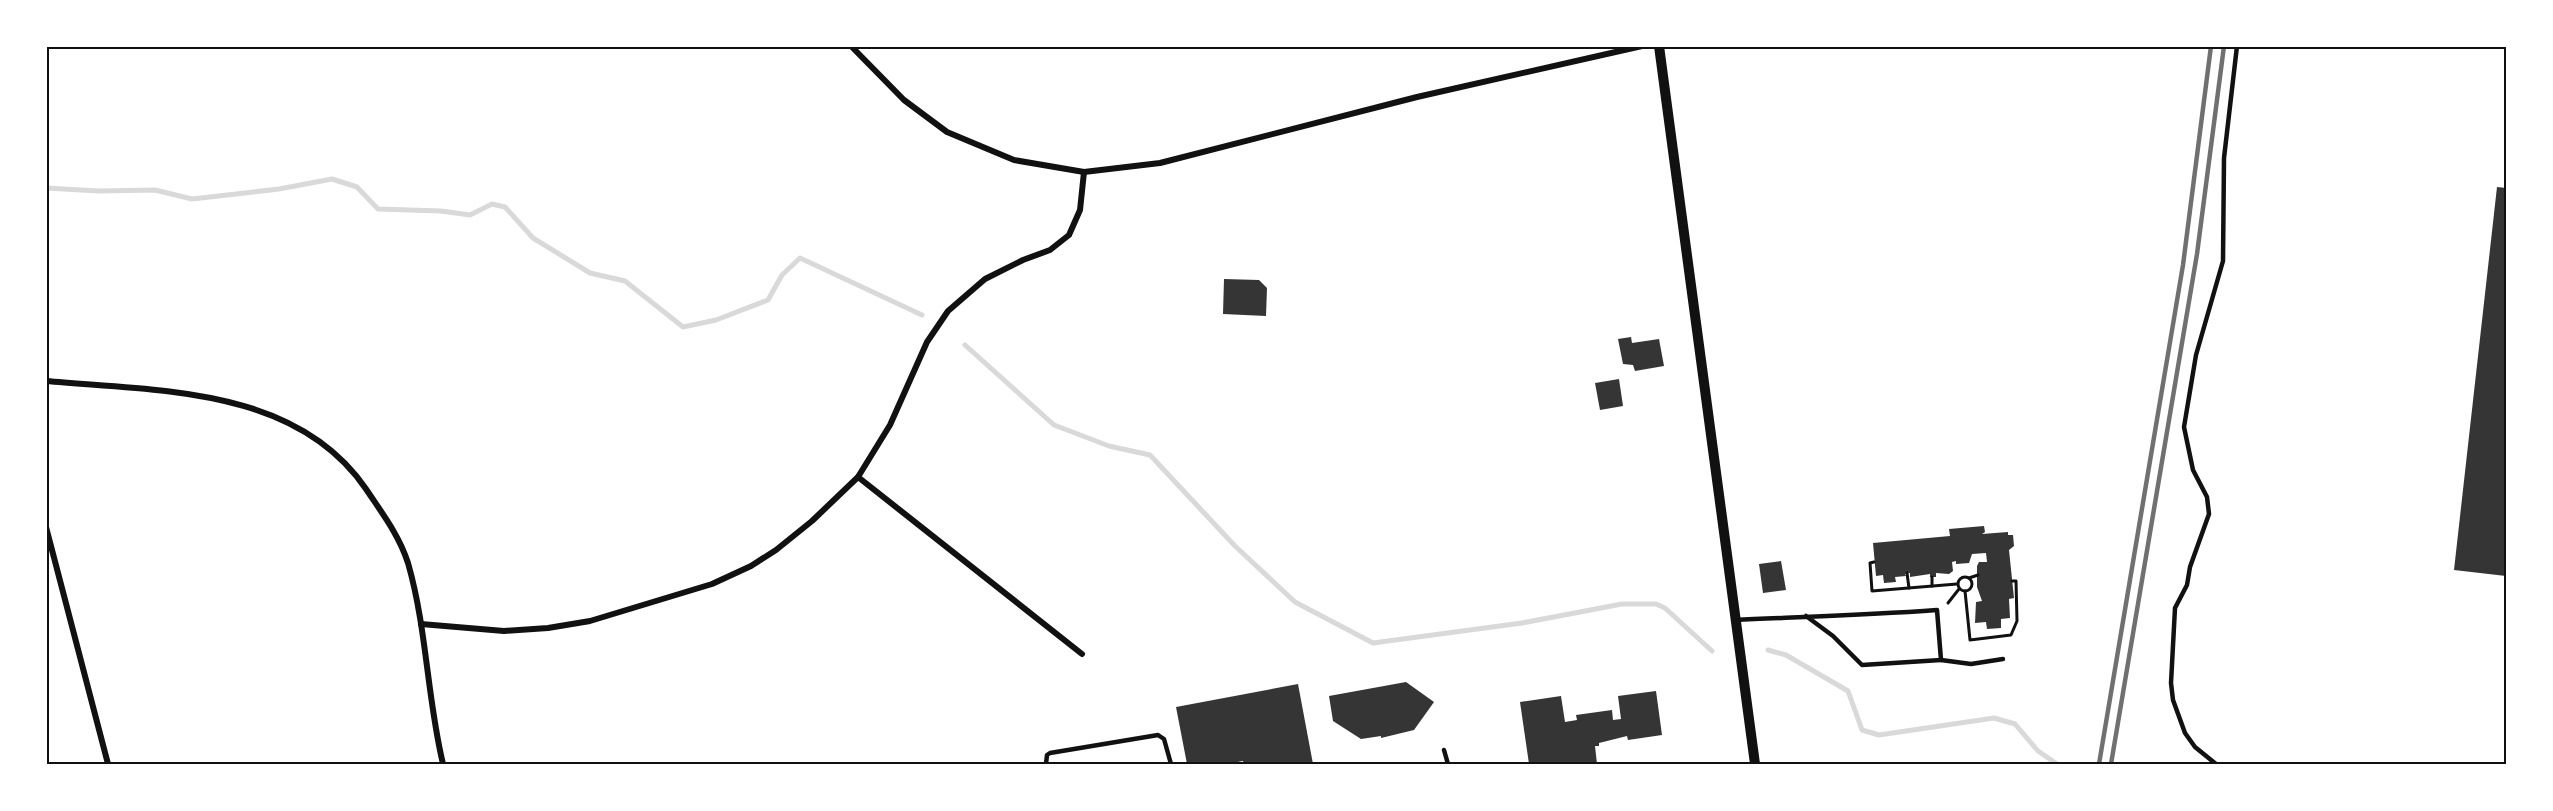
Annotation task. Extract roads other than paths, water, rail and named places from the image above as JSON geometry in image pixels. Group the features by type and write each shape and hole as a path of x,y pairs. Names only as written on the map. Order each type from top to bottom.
{"street":[{"path":"851,46 904,100 947,132 1006,157 1084,172 1160,163 1428,94 1642,46"},
{"path":"1659,46 1755,765"},
{"path":"421,624 504,631 548,628 590,621 685,594 751,566 776,550 812,521 858,477 890,425 927,342 948,311 985,279 1023,260 1050,250 1069,235 1080,210 1084,172"},
{"path":"46,381 211,397 261,410 308,435 350,470 374,498 390,524 408,563 421,624 429,689 443,765"},
{"path":"858,477 1082,654"},
{"path":"46,527 108,765"}],"lane":[{"path":"2216,765 2195,747 2185,733 2173,700 2171,672 2175,608 2187,585 2190,567 2209,514 2207,497 2190,462 2184,427 2196,355 2223,261 2224,158 2237,46"},
{"path":"1735,620 1806,616 1849,617 1936,610 1941,660"},
{"path":"1806,616 1833,636 1862,665 1941,660 1971,664 2003,659"},
{"path":"1046,765 1047,755 1050,753 1158,735 1164,739 1171,765"},
{"path":"1444,750 1448,765"}],"waterway":[{"path":"46,188 99,191 155,190 192,199 279,189 332,179 357,187 378,209 441,211 470,215 492,204 505,207 533,238 590,273 625,281 683,327 716,320 768,300 782,275 800,258 922,315"},
{"path":"965,345 1054,425 1109,446 1150,455 1235,546 1295,602 1373,643 1522,623 1622,604 1656,604 1665,608 1712,651"},
{"path":"1768,650 1786,655 1848,691 1862,730 1879,735 1994,718 2015,724 2038,751 2057,764"}],"railway":[{"path":"2099,764 2183,265 2211,46"},
{"path":"2111,764 2197,254 2224,46"}]}
